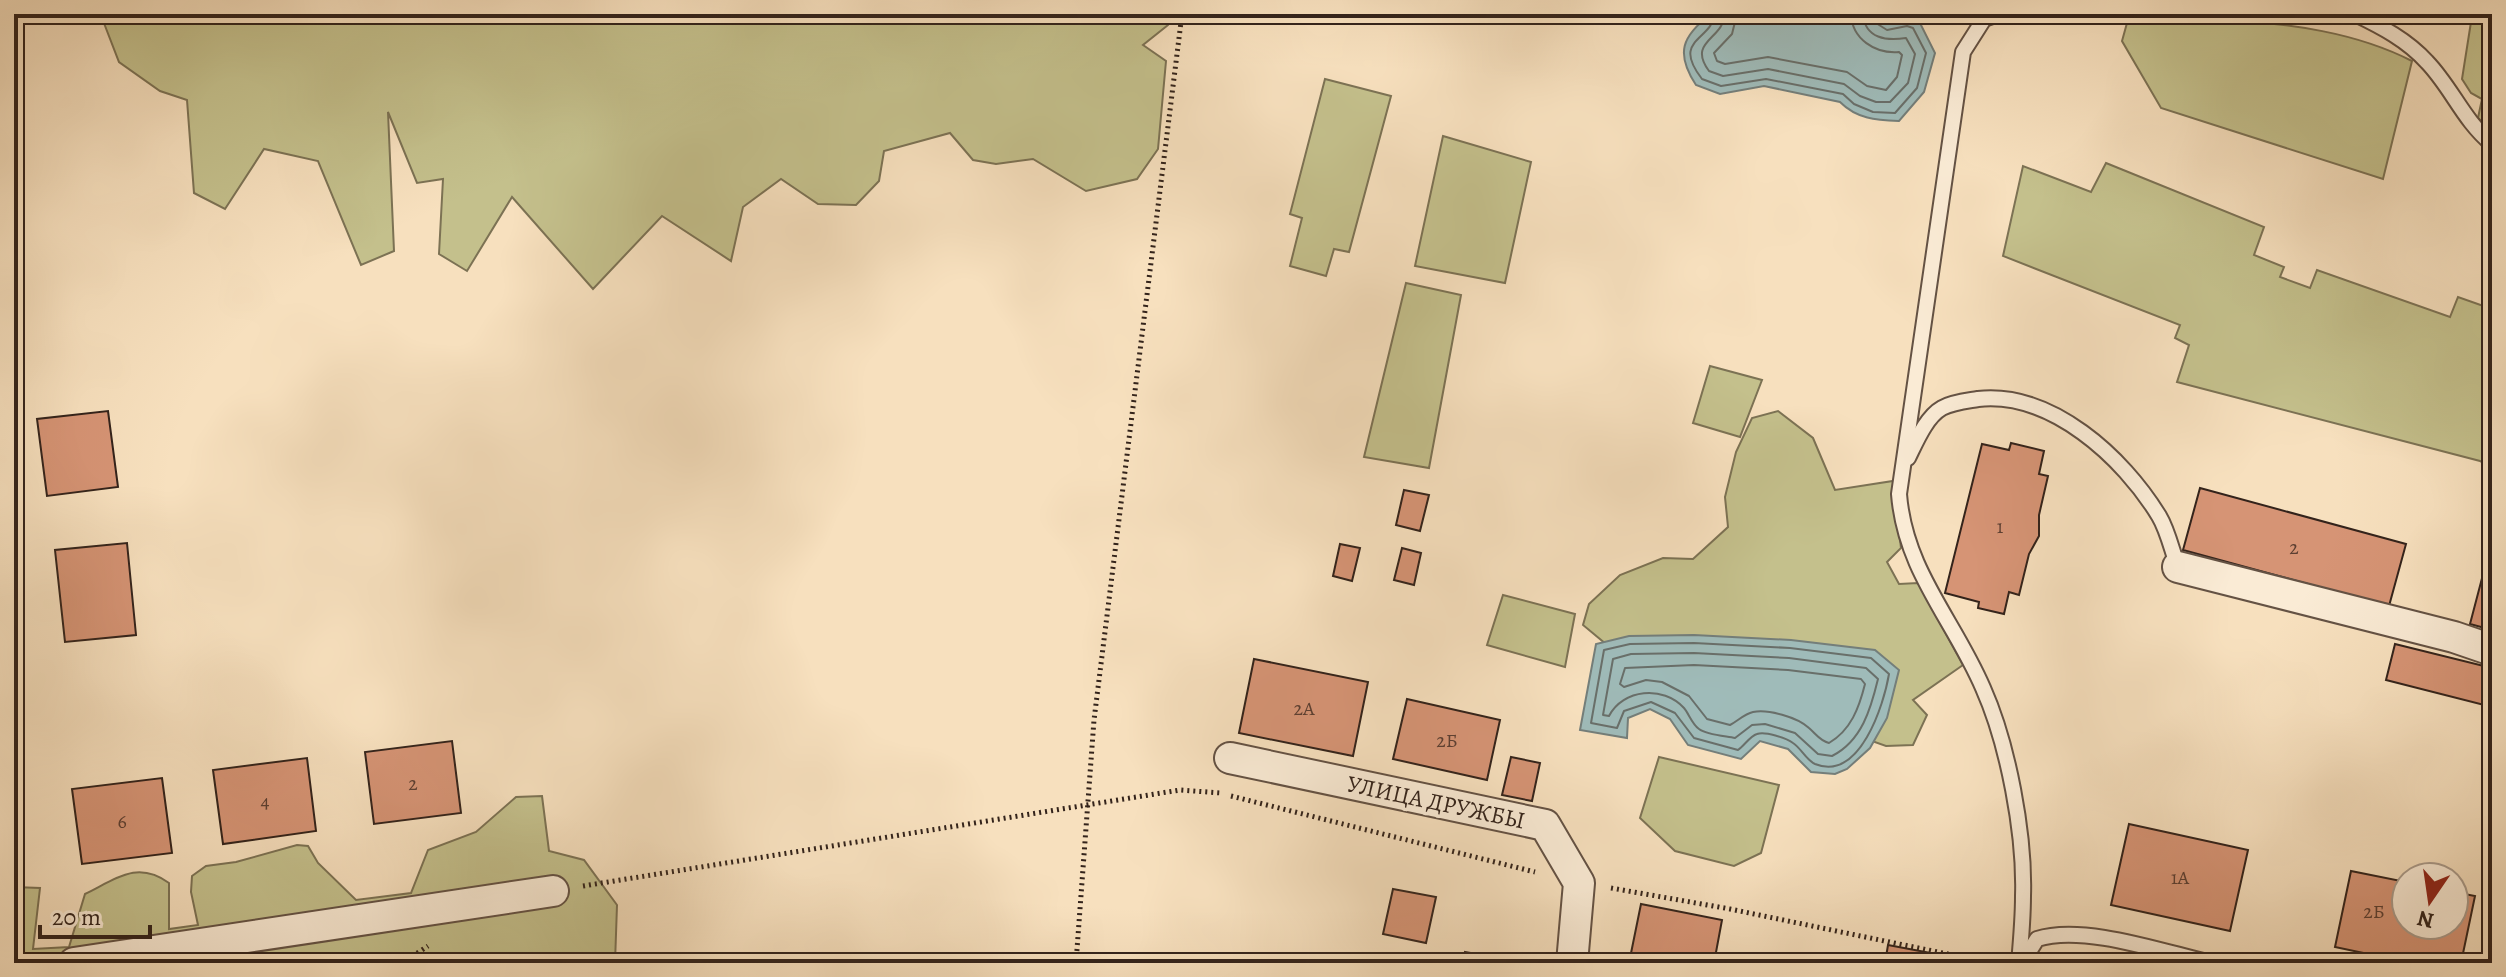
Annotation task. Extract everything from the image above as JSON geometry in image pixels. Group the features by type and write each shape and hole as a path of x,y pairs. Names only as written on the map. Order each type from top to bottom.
{"street":[{"path":"2178,567 2454,637 2492,650"},
{"name":"УЛИЦА ДРУЖБЫ","path":"1230,758 1545,825 1579,883 1572,963"},
{"path":"74,963 553,891"}],"lane":[{"path":"1998,14 1984,19 1963,52 1899,494 1901,521 1912,556 1968,656 1996,717 2021,847 2024,894 2021,963"},
{"path":"2355,14 2394,33 2428,62 2474,129 2492,144"},
{"path":"1904,465 1924,427 1940,409 1960,401 1991,398 2021,401 2066,421 2096,444 2129,476 2160,517 2178,567"},
{"path":"2021,963 2037,939 2053,934 2080,933 2211,963"}],"path":[{"path":"1076,963 1094,720 1182,14"},
{"path":"553,891 1187,790 1211,791"}],"shaded area":[{"path":"105,14 1169,14 1168,25 1143,45 1166,61 1158,149 1137,179 1086,191 1033,159 996,164 973,160 950,133 884,151 879,181 856,205 818,204 781,179 743,207 731,261 662,216 593,289 512,197 467,271 439,254 443,179 417,183 388,112 394,251 361,265 318,161 264,149 225,209 194,193 187,100 160,91 119,62 102,18"},
{"path":"2228,20 2275,24 2345,36 2412,61 2383,179 2161,108 2122,41 2127,23"},
{"path":"2471,22 2492,25 2492,132 2478,118 2482,99 2471,93 2462,79"},
{"path":"1325,79 1391,96 1349,252 1334,249 1326,276 1290,266 1302,218 1290,214"},
{"path":"1443,136 1531,162 1505,283 1415,266"},
{"path":"2106,163 2264,227 2254,255 2284,267 2280,277 2310,288 2317,270 2450,317 2458,297 2492,309 2492,469 2480,461 2177,382 2189,345 2175,338 2180,325 2003,256 2023,166 2091,192"},
{"path":"1406,283 1461,295 1429,468 1364,457"},
{"path":"1710,366 1762,380 1740,437 1693,423"},
{"path":"1778,411 1813,438 1835,490 1893,481 1901,548 1887,562 1899,584 1918,583 1963,665 1913,700 1927,715 1913,745 1886,746 1612,649 1583,625 1589,604 1620,575 1663,558 1693,559 1728,527 1725,497 1736,452 1752,418"},
{"path":"1503,595 1575,614 1565,667 1487,645"},
{"path":"1659,757 1779,785 1761,853 1734,866 1675,851 1640,818"},
{"path":"542,796 549,851 584,860 617,905 615,963 14,963 14,887 40,888 33,949 69,947 85,894 137,872 157,876 169,883 169,929 198,925 191,892 192,876 206,866 236,862 297,845 308,846 318,863 356,900 411,893 428,850 476,832 516,797"}],"water":[{"path":"1711,14 1876,14 1890,23 1907,17 1919,21 1935,53 1924,92 1899,121 1867,118 1840,102 1764,86 1720,94 1696,85 1685,64 1688,38"},
{"path":"1694,635 1791,640 1875,650 1899,670 1887,718 1870,748 1847,769 1835,774 1811,772 1788,749 1760,741 1741,759 1688,745 1670,719 1650,709 1628,718 1627,738 1580,730 1596,644 1629,636"}],"building":[{"path":"108,411 118,487 47,496 37,419"},
{"path":"2011,443 2044,451 2039,474 2048,476 2039,515 2039,536 2029,554 2019,595 2009,592 2004,614 1978,608 1979,602 1945,593 1982,444 2009,450"},
{"path":"2200,488 2406,544 2389,606 2183,550"},
{"path":"1404,490 1429,495 1420,531 1396,525"},
{"path":"127,543 136,635 65,642 55,550"},
{"path":"1340,544 1360,548 1352,581 1333,576"},
{"path":"1402,548 1421,553 1414,585 1394,580"},
{"path":"2486,563 2492,565 2492,630 2470,624"},
{"path":"2395,644 2492,668 2492,707 2386,680"},
{"path":"1254,659 1368,682 1353,756 1239,733"},
{"path":"1407,699 1500,720 1487,780 1393,759"},
{"path":"452,741 461,813 374,824 365,752"},
{"path":"1511,757 1540,763 1532,801 1502,795"},
{"path":"307,758 316,831 223,844 213,770"},
{"path":"162,778 172,853 82,864 72,789"},
{"path":"2129,824 2248,850 2230,931 2111,905"},
{"path":"2351,871 2390,879 2390,941 2466,941 2461,963 2411,963 2335,947"},
{"path":"1393,889 1436,897 1426,943 1383,934"},
{"path":"2470,895 2475,896 2470,920"},
{"path":"1641,904 1722,920 1714,963 1629,963"},
{"path":"1888,945 1968,960 1967,963 1885,963"},
{"path":"1465,952 1517,961 1517,963 1462,963"}]}
